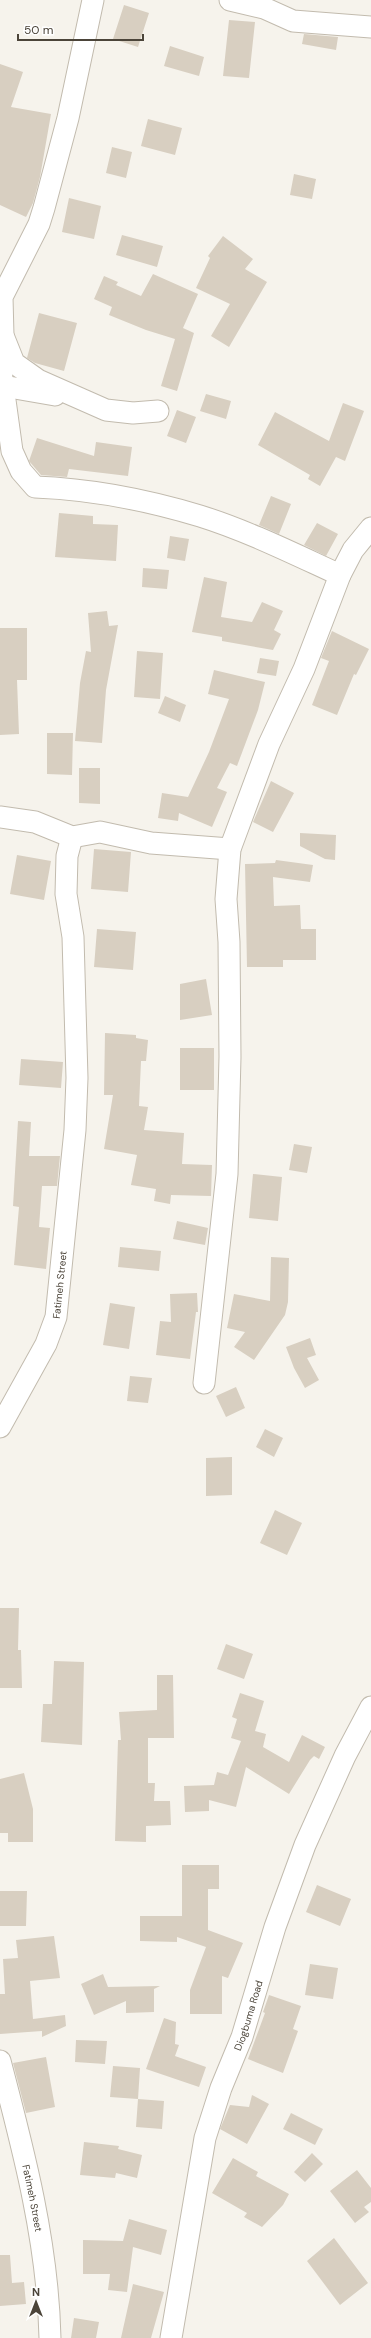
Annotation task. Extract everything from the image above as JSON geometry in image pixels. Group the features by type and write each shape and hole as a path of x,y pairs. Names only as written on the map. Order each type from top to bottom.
{"street":[{"path":"0,357 2,297 38,224 44,208 68,118 92,0"},
{"path":"230,0 264,8 293,21 371,27"},
{"path":"2,332 14,363 38,380 106,410 133,413 158,411"},
{"path":"0,364 12,450 21,470 36,487 107,494 150,502 201,516 255,537 340,575"},
{"path":"3,386 82,399"},
{"path":"204,1383 227,1174 230,1057 229,942 226,899 230,849 269,744 304,669 340,575 353,550 371,528"},
{"path":"0,817 35,822 72,837 100,832 151,843 230,849"},
{"name":"Fatimeh Street","path":"0,1427 53,1330 56,1317 75,1130 77,1078 76,987 73,938 66,894 67,856 72,837"},
{"name":"Diogbuma Road","path":"171,2338 205,2138 221,2088 242,2037 275,1928 305,1844 345,1756 371,1706"},
{"name":"Fatimeh Street","path":"0,2061 26,2159 45,2266 50,2338"}],"building":[{"path":"124,5 149,13 138,47 113,39"},
{"path":"229,20 255,22 249,78 223,76"},
{"path":"304,34 338,37 336,50 302,44"},
{"path":"170,46 204,57 199,76 164,66"},
{"path":"0,64 23,72 11,107 51,114 40,177 33,203 26,217 0,205"},
{"path":"148,119 182,128 175,155 141,146"},
{"path":"112,147 132,152 126,178 106,173"},
{"path":"294,174 316,179 312,199 290,195"},
{"path":"69,198 101,206 94,239 62,232"},
{"path":"122,235 163,246 157,267 116,255"},
{"path":"223,236 253,259 245,269 267,282 229,347 211,336 230,304 196,288 210,258 208,256"},
{"path":"153,274 198,294 183,328 194,333 177,391 161,386 175,339 146,330 109,315 112,307 94,299 104,276 118,282 116,285 141,296"},
{"path":"39,313 77,323 64,371 35,363 27,358"},
{"path":"206,394 231,401 226,419 200,411"},
{"path":"343,403 364,411 345,461 336,457 320,486 308,479 310,475 258,445 275,412 329,441"},
{"path":"177,410 196,417 186,443 167,436"},
{"path":"37,438 94,456 96,442 132,447 128,476 69,469 67,477 41,475 29,461"},
{"path":"271,496 291,504 279,534 259,525"},
{"path":"59,513 93,516 93,524 118,525 116,561 55,557"},
{"path":"317,523 338,534 326,556 304,545"},
{"path":"170,536 189,539 185,561 167,558"},
{"path":"143,568 169,570 167,589 142,587"},
{"path":"204,577 227,582 221,617 252,622 262,602 283,611 274,630 281,634 273,650 222,641 222,637 192,632"},
{"path":"107,611 109,626 118,625 106,690 102,743 75,741 80,683 86,651 91,652 88,613"},
{"path":"0,628 27,628 27,680 17,680 19,734 0,735"},
{"path":"332,631 369,649 356,675 354,674 337,715 312,705 329,661 321,658"},
{"path":"137,651 163,653 160,699 134,697"},
{"path":"260,658 279,661 276,676 257,673"},
{"path":"214,670 265,682 258,710 237,766 230,763 217,788 227,792 212,827 179,813 178,821 158,818 162,793 188,797 209,752 229,699 208,694"},
{"path":"165,696 186,705 180,722 158,713"},
{"path":"47,733 73,733 72,775 47,774"},
{"path":"79,768 100,768 100,804 79,803"},
{"path":"271,781 294,793 273,832 253,822"},
{"path":"300,833 336,835 335,860 325,859 300,846"},
{"path":"94,849 131,852 128,892 91,889"},
{"path":"17,855 51,861 44,900 10,894"},
{"path":"276,860 313,865 310,882 273,877 274,906 300,905 301,929 316,929 316,960 283,960 283,967 247,967 245,864 275,863"},
{"path":"97,929 136,932 133,970 94,967"},
{"path":"206,979 212,1015 180,1020 180,984"},
{"path":"105,1033 136,1035 136,1038 148,1040 146,1061 141,1061 139,1106 148,1107 144,1130 184,1133 182,1164 212,1165 211,1196 171,1195 170,1204 154,1201 156,1189 131,1185 137,1155 104,1149 113,1095 104,1095"},
{"path":"180,1048 214,1048 214,1090 180,1090"},
{"path":"21,1059 63,1062 61,1088 19,1085"},
{"path":"18,1121 31,1122 29,1156 60,1156 57,1186 42,1186 39,1227 50,1228 46,1269 14,1265 19,1207 13,1206"},
{"path":"294,1144 312,1147 307,1173 289,1170"},
{"path":"253,1174 282,1177 278,1221 249,1218"},
{"path":"177,1221 208,1228 205,1245 173,1239"},
{"path":"120,1247 161,1251 159,1271 118,1267"},
{"path":"271,1257 289,1258 288,1302 285,1315 254,1360 234,1347 245,1332 227,1328 234,1294 270,1301"},
{"path":"197,1293 198,1312 196,1312 190,1359 156,1355 160,1321 171,1322 170,1294"},
{"path":"110,1303 135,1307 129,1349 103,1345"},
{"path":"310,1338 316,1355 307,1358 319,1380 305,1388 294,1368 286,1347"},
{"path":"130,1376 152,1378 148,1403 127,1401"},
{"path":"236,1387 245,1408 226,1417 216,1396"},
{"path":"265,1429 283,1438 274,1457 256,1447"},
{"path":"232,1457 232,1495 206,1496 206,1458"},
{"path":"275,1510 302,1523 287,1555 260,1543"},
{"path":"0,1608 19,1608 18,1650 21,1650 22,1688 0,1688"},
{"path":"226,1644 253,1654 244,1679 217,1669"},
{"path":"54,1661 84,1662 82,1745 41,1742 43,1704 52,1704"},
{"path":"157,1675 173,1675 174,1738 148,1738 148,1783 155,1783 154,1801 170,1801 171,1825 146,1826 146,1842 115,1841 118,1740 121,1740 119,1712 157,1710"},
{"path":"240,1693 264,1701 255,1731 266,1734 263,1747 289,1762 302,1735 325,1747 319,1759 314,1756 310,1760 289,1794 246,1767 236,1807 209,1800 209,1811 185,1812 184,1786 214,1785 217,1772 228,1775 241,1741 231,1738 237,1719 232,1717"},
{"path":"24,1773 33,1809 33,1842 8,1842 8,1833 0,1833 0,1779"},
{"path":"182,1865 219,1865 219,1889 208,1889 208,1930 243,1943 228,1978 222,1976 222,2014 190,2014 190,1990 206,1947 177,1937 177,1942 140,1941 140,1916 182,1916"},
{"path":"317,1885 351,1899 340,1926 306,1912"},
{"path":"0,1891 27,1891 26,1926 0,1926"},
{"path":"54,1936 60,1978 30,1981 33,2019 65,2015 66,2026 42,2037 42,2031 0,2034 0,1994 5,1994 3,1959 18,1958 16,1940"},
{"path":"310,1964 338,1968 333,1999 305,1995"},
{"path":"103,1974 108,1987 160,1986 154,1989 154,2012 126,2013 126,2001 94,2015 81,1984"},
{"path":"269,1995 301,2006 293,2029 298,2031 283,2073 248,2059 265,2013 263,2012"},
{"path":"164,2018 176,2022 175,2044 179,2045 175,2056 206,2067 199,2087 146,2069"},
{"path":"76,2040 107,2041 105,2064 75,2062"},
{"path":"46,2057 55,2107 26,2113 13,2063"},
{"path":"113,2066 140,2068 138,2099 110,2097"},
{"path":"252,2095 269,2104 247,2144 220,2129 230,2105 249,2107"},
{"path":"138,2099 164,2101 162,2129 136,2127"},
{"path":"291,2113 323,2129 315,2145 283,2129"},
{"path":"84,2142 119,2146 118,2149 142,2155 137,2178 116,2173 115,2178 80,2175"},
{"path":"312,2153 323,2164 305,2182 294,2172"},
{"path":"233,2158 258,2172 256,2176 289,2194 283,2205 262,2227 244,2217 247,2213 212,2193"},
{"path":"357,2170 371,2188 371,2202 364,2207 369,2212 355,2223 330,2191"},
{"path":"129,2219 167,2230 161,2255 133,2247 127,2292 108,2290 110,2274 83,2274 83,2240 123,2241"},
{"path":"334,2238 368,2283 340,2305 307,2261"},
{"path":"0,2255 10,2255 12,2283 24,2282 26,2304 0,2306"},
{"path":"133,2284 164,2292 151,2338 121,2338"},
{"path":"74,2318 99,2322 96,2338 71,2338"}]}
